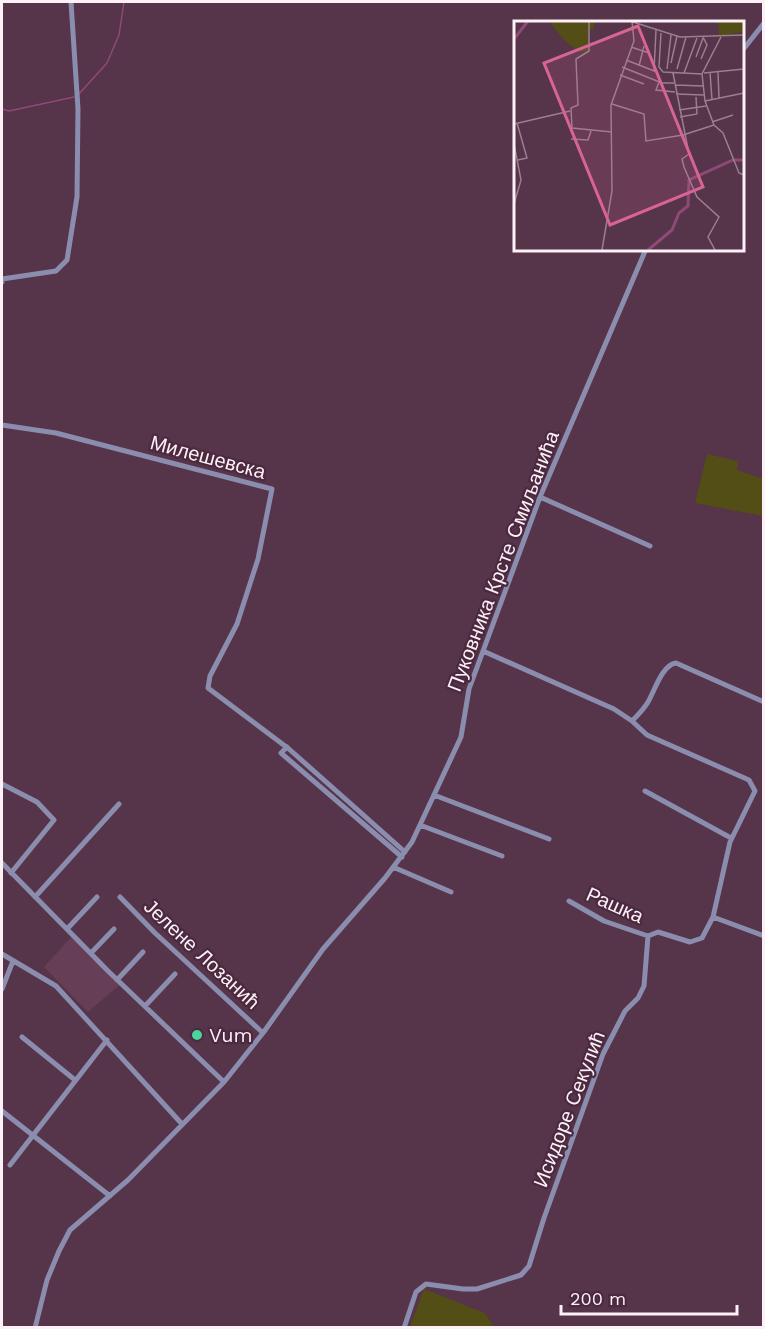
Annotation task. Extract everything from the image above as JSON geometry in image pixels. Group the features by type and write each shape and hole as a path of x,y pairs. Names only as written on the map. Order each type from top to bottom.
{"street":[{"path":"2,282 2,279 56,271 67,260 77,197 78,109 70,2"},
{"path":"744,48 764,23"},
{"name":"Пуковника Крсте Смиљанића","path":"35,1328 58,1251 70,1230 128,1180 224,1082 263,1033 323,949 404,854 461,737 468,689 540,497 646,250"},
{"name":"Милешевска","path":"2,425 56,433 272,489 258,559 237,624 210,676 208,688 286,747 281,753 404,854"},
{"path":"540,497 650,546"},
{"path":"483,651 614,709 647,735 749,780 754,791 731,838 713,917 702,938 690,942 658,932 648,936"},
{"path":"632,721 640,713 671,663 676,663 764,702"},
{"path":"2,784 37,802 54,820 11,873"},
{"path":"645,791 731,838"},
{"path":"434,795 549,839"},
{"path":"35,897 119,804"},
{"path":"420,825 502,856"},
{"path":"2,863 117,980 224,1082"},
{"path":"393,867 452,892"},
{"path":"67,929 97,897"},
{"name":"Јелене Лозанић","path":"120,897 155,933 263,1033"},
{"name":"Рашка","path":"569,901 604,921 648,936"},
{"path":"713,917 764,936"},
{"path":"91,953 114,929"},
{"name":"Исидоре Секулић","path":"404,1328 416,1292 426,1284 477,1289 520,1275 529,1266 603,1054 625,1011 638,998 644,986 648,936"},
{"path":"117,980 143,952"},
{"path":"2,954 56,986 182,1124"},
{"path":"2,989 13,961"},
{"path":"145,1006 174,974"},
{"path":"22,1037 75,1080"},
{"path":"10,1165 107,1040"},
{"path":"2,1111 110,1196"}],"shaded area":[{"path":"707,454 738,461 737,470 763,479 763,516 695,503"},
{"path":"72,936 121,984 88,1012 44,967"},
{"path":"424,1289 485,1313 494,1327 410,1327"}],"waterway":[{"path":"78,95 107,63 119,35 124,2"},
{"path":"2,109 9,111 74,97"}],"place":[{"name":"Vum","path":"197,1035"}]}
